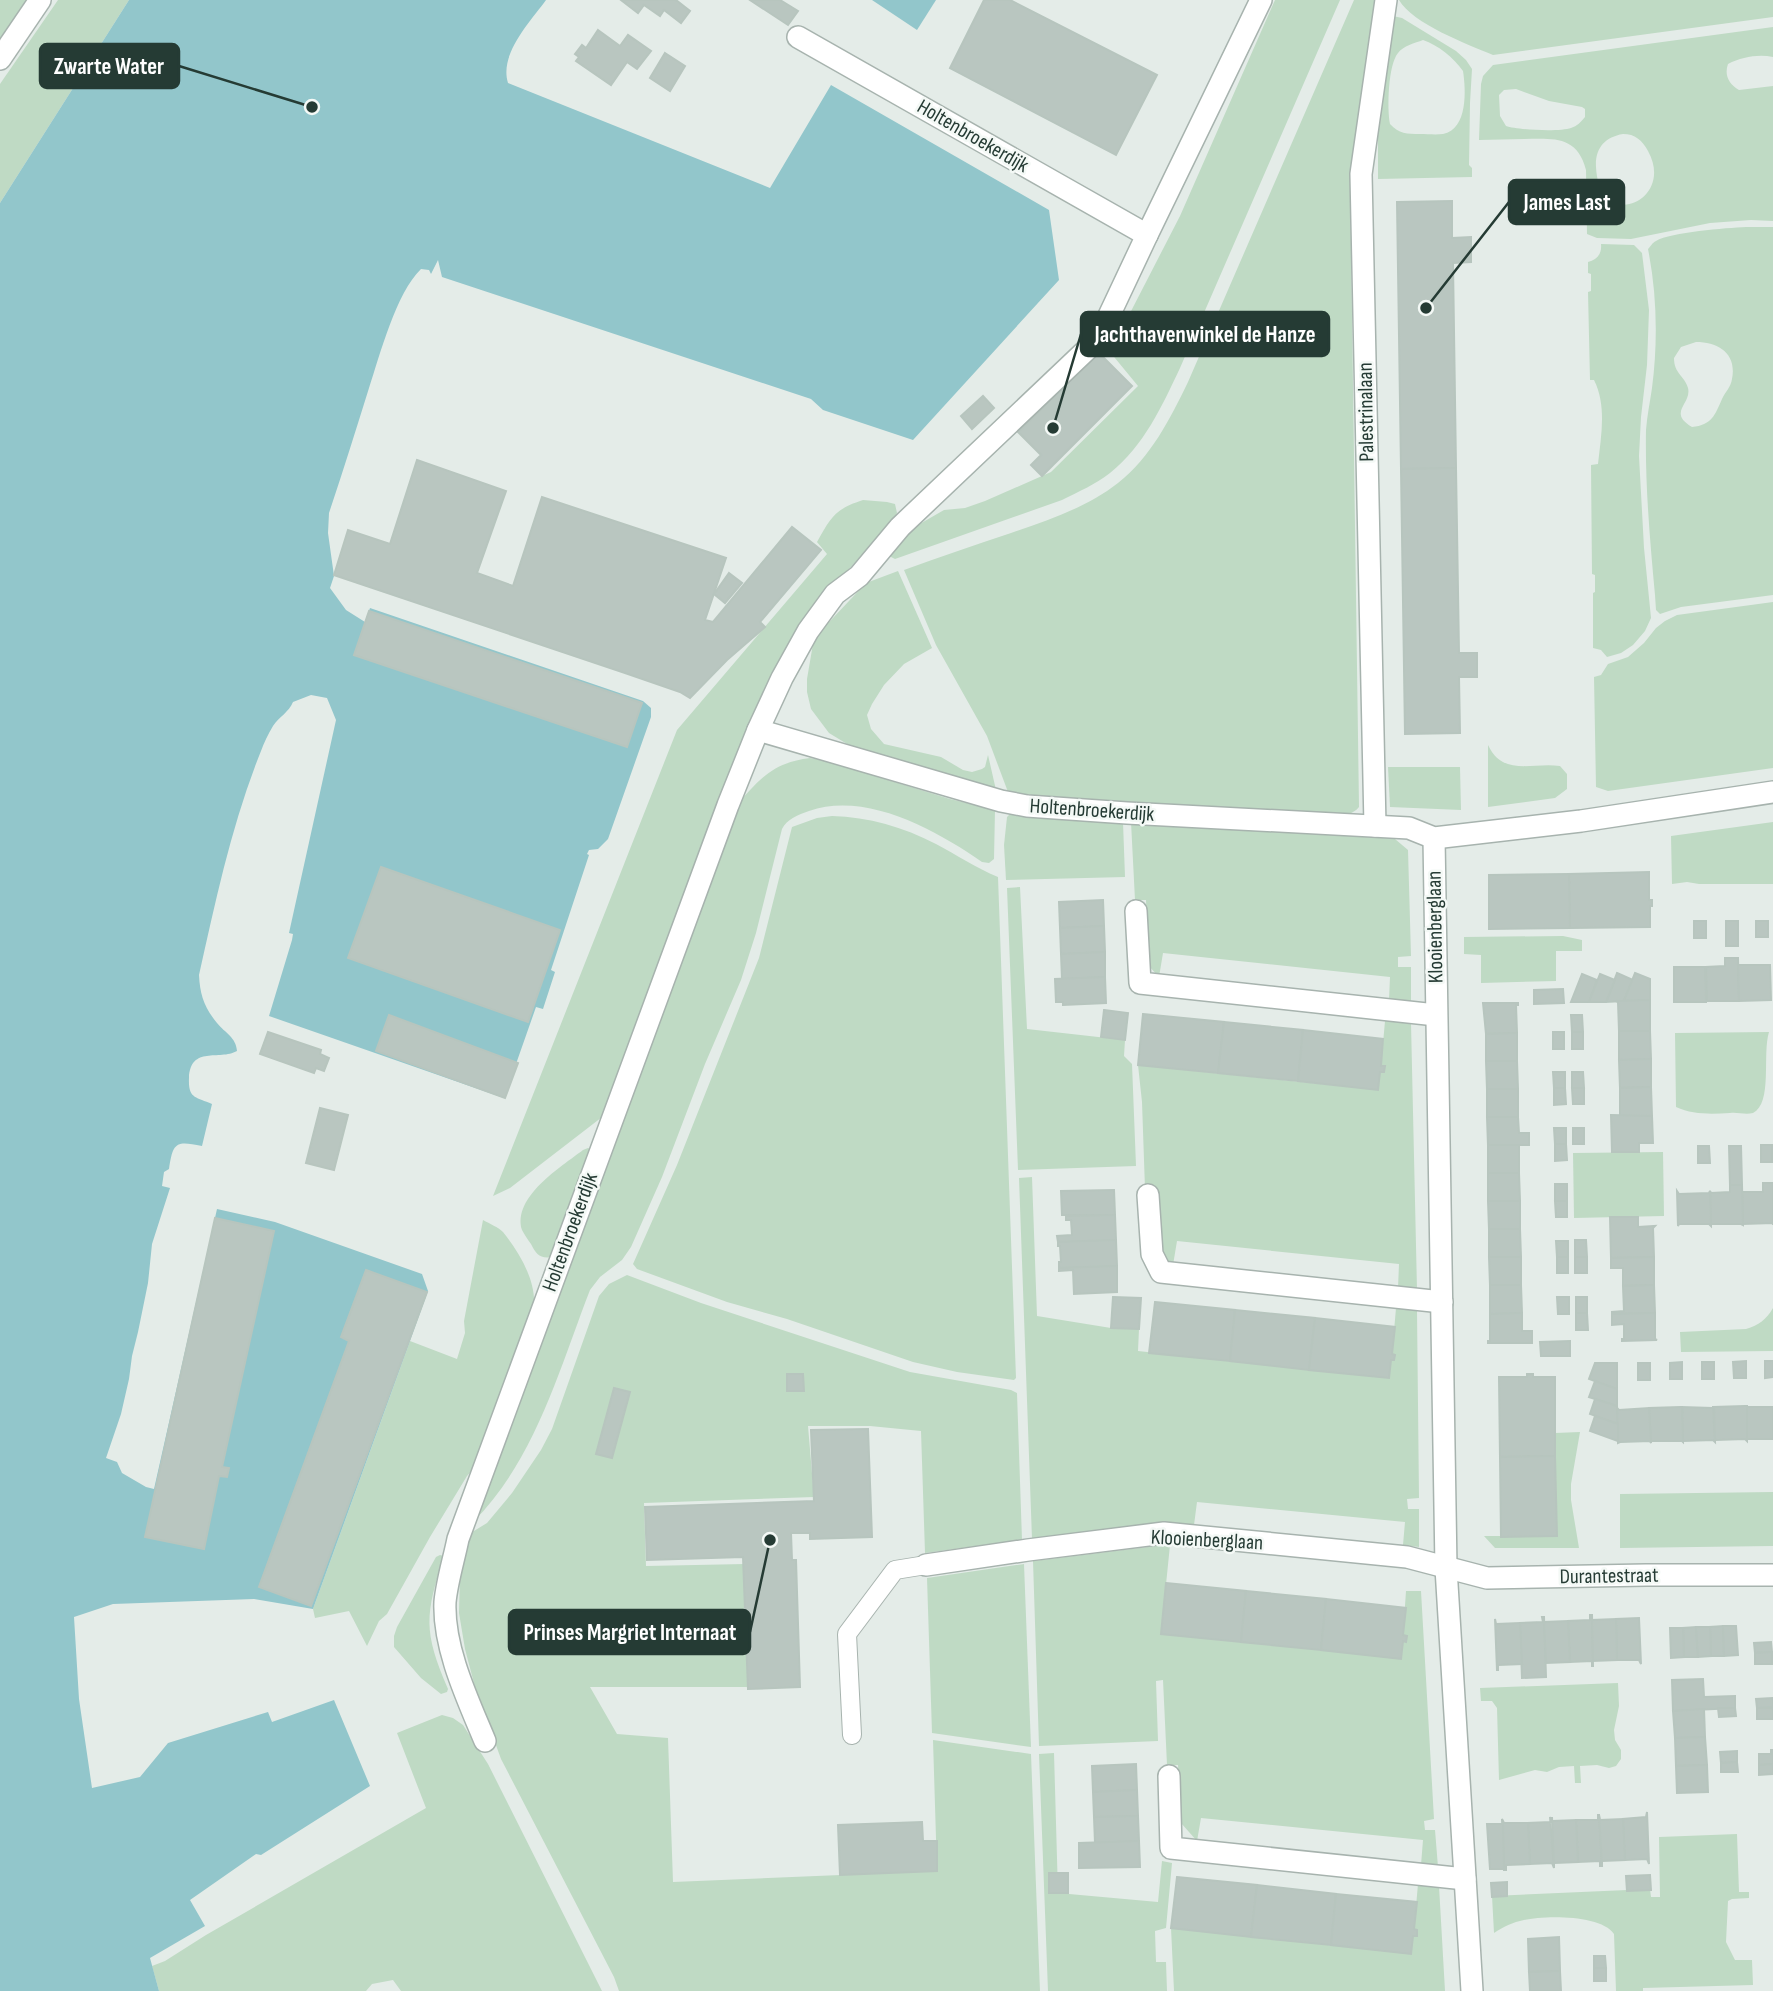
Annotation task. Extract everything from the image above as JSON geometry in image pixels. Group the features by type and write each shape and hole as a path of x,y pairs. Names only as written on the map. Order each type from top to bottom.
{"street":[{"path":"0,59 40,0"},
{"name":"Holtenbroekerdijk","path":"485,1741 465,1694 447,1629 445,1602 458,1539 609,1125 758,730 808,631 835,594 859,576 900,527 1098,339 1261,0"},
{"name":"Palestrinalaan","path":"1376,826 1361,174 1386,0"},
{"name":"Holtenbroekerdijk","path":"798,37 1147,235"},
{"name":"Holtenbroekerdijk","path":"758,730 1001,801 1027,806 1409,828 1434,838"},
{"path":"1434,838 1581,821 1773,792"},
{"name":"Klooienberglaan","path":"1434,838 1446,1568 1472,1991"},
{"name":"Klooienberglaan","path":"1136,911 1140,983 1436,1015"},
{"path":"1148,1195 1152,1254 1161,1272 1442,1302"},
{"name":"Klooienberglaan","path":"926,1565 1164,1533 1407,1557 1446,1568"},
{"name":"Durantestraat","path":"1446,1568 1487,1578 1773,1575"},
{"path":"1169,1776 1171,1848 1465,1879"}],"lane":[{"path":"852,1735 846,1634 895,1570 926,1565"}],"green space":[{"path":"0,0 33,0 0,51"},
{"path":"58,0 129,0 0,203 0,84"},
{"path":"1275,0 1340,0 1180,368 1159,411 1133,451 1110,473 1062,500 895,559 889,556 904,533 944,510 965,508 985,501 1051,472 1138,386 1110,352 1180,216"},
{"path":"1354,0 1376,0 1350,174 1359,807 1348,814 1327,815 1008,792 987,736 936,645 904,570 1080,506 1118,483 1150,449 1188,382"},
{"path":"1399,0 1773,0 1773,17 1493,55 1428,25 1406,9"},
{"path":"1393,16 1402,18 1456,51 1472,69 1469,165 1472,168 1472,177 1378,179 1378,139 1375,138","holes":["1423,40 1445,52 1463,71 1464,108 1457,125 1451,131 1443,134 1404,133 1390,124 1392,67 1403,48"]},
{"path":"1773,27 1773,57 1756,56 1728,64 1727,75 1732,85 1739,90 1773,86 1773,221 1710,223 1631,239 1597,238 1587,234 1586,170 1577,150 1562,141 1554,140 1479,140 1481,84 1483,76 1493,65","holes":["1516,89 1549,101 1582,107 1585,109 1585,117 1575,126 1566,129 1538,130 1506,126 1500,116 1499,95 1504,90","1623,134 1638,138 1648,151 1654,169 1652,184 1645,196 1634,203 1621,205 1609,200 1600,188 1596,160 1602,144"]},
{"path":"1773,227 1773,595 1681,607 1660,614 1656,610 1646,471 1646,430 1656,336 1655,301 1648,249 1656,241 1674,235","holes":["1696,342 1719,347 1729,356 1733,370 1732,379 1712,418 1704,424 1692,427 1681,417 1688,388 1676,368 1674,358 1681,347"]},
{"path":"1601,244 1634,245 1642,253 1649,310 1639,456 1651,618 1645,631 1633,645 1621,653 1607,657 1601,650 1593,648 1595,575 1592,574 1591,465 1598,464 1602,421 1601,400 1594,380 1590,380 1588,292 1591,291 1591,274 1588,273 1588,262 1598,256"},
{"path":"863,500 895,504 897,513 823,598 606,1114 510,1188 493,1196 677,730 827,554 817,542 830,520 846,507"},
{"path":"898,571 932,648 904,664 884,685 867,715 871,729 884,744 941,757 963,770 972,772 985,767 988,755 996,790 852,747 829,733 811,709 807,679 814,638 866,583"},
{"path":"1773,602 1773,768 1608,791 1596,787 1594,677 1601,675 1608,664 1628,657 1656,628 1677,615"},
{"path":"1488,745 1494,755 1510,765 1560,766 1567,774 1567,789 1555,798 1488,807"},
{"path":"810,758 995,810 994,859 989,863 982,862 944,838 900,817 854,806 831,806 809,811 793,818 784,826 741,980 631,1247 622,1260 600,1277 590,1290 556,1382 529,1442 495,1498 473,1522 734,808 767,774 785,764"},
{"path":"1388,767 1460,767 1461,810 1390,807"},
{"path":"1012,812 1123,822 1125,877 1006,880 1004,845 1007,817"},
{"path":"832,816 886,824 911,833 998,877 1014,1380 957,1372 913,1362 787,1319 727,1302 637,1269 633,1264 677,1165 759,958 792,827"},
{"path":"1131,822 1395,839 1408,850 1411,956 1398,957 1398,967 1411,967 1411,1003 1389,1000 1390,977 1163,953 1159,977 1148,965 1146,900 1135,900"},
{"path":"1773,822 1773,884 1672,884 1671,836"},
{"path":"1020,887 1027,1029 1125,1040 1124,1056 1132,1064 1136,1166 1018,1170 1007,888"},
{"path":"1563,936 1582,940 1582,951 1556,951 1556,981 1481,983 1481,955 1464,954 1464,937"},
{"path":"1385,1021 1411,1023 1417,1290 1398,1288 1399,1264 1177,1241 1173,1265 1169,1264 1159,1252 1157,1189 1145,1189 1138,1065 1378,1090 1380,1072 1384,1072 1384,1066 1381,1066"},
{"path":"1769,1032 1765,1089 1759,1108 1753,1113 1703,1113 1676,1107 1675,1033"},
{"path":"588,1148 593,1150 552,1257 541,1256 522,1230 524,1206 551,1174"},
{"path":"1663,1152 1664,1216 1574,1218 1573,1153"},
{"path":"1032,1177 1037,1316 1111,1328 1139,1329 1138,1351 1389,1378 1391,1360 1394,1360 1395,1355 1392,1354 1396,1308 1417,1311 1419,1498 1407,1499 1408,1509 1419,1509 1419,1547 1403,1545 1405,1522 1197,1502 1194,1525 1162,1522 1032,1539 1019,1178"},
{"path":"483,1220 503,1232 515,1248 529,1276 534,1306 476,1466 467,1476 430,1537 387,1614 379,1621 367,1646 349,1611 315,1618 313,1609 410,1341 457,1359 465,1333 464,1321"},
{"path":"627,1275 701,1303 910,1372 1017,1393 1022,1540 925,1553 921,1431 870,1426 808,1426 814,1497 644,1503 646,1566 745,1564 749,1687 590,1687 617,1734 668,1738 673,1882 937,1871 933,1740 1031,1754 1040,1991 619,1991 501,1759 475,1687 459,1613 460,1575 469,1534 487,1523 512,1493 541,1450 552,1429 599,1296 609,1284"},
{"path":"1773,1308 1773,1351 1681,1352 1680,1332 1746,1329 1762,1322"},
{"path":"1580,1432 1571,1484 1579,1548 1495,1548 1484,1536 1557,1536 1555,1433"},
{"path":"1773,1492 1773,1546 1620,1548 1620,1494"},
{"path":"1170,1545 1161,1634 1401,1658 1403,1641 1406,1642 1407,1636 1403,1635 1406,1591 1421,1591 1434,1819 1424,1821 1425,1830 1435,1830 1438,1867 1421,1865 1423,1840 1201,1818 1197,1841 1181,1823 1178,1765 1167,1765 1163,1680 1156,1681 1158,1741 1039,1746 1033,1561"},
{"path":"444,1556 433,1594 430,1623 434,1652 448,1689 441,1694 421,1678 394,1647 397,1627 436,1557"},
{"path":"1024,1564 1031,1747 932,1733 927,1578"},
{"path":"1618,1683 1619,1706 1614,1730 1615,1740 1621,1750 1621,1759 1616,1766 1580,1766 1581,1783 1575,1783 1574,1766 1559,1767 1547,1772 1535,1770 1499,1780 1497,1708 1492,1701 1481,1701 1480,1688"},
{"path":"442,1715 463,1725 488,1764 602,1991 401,1991 393,1980 372,1984 366,1991 159,1991 152,1966 165,1961 426,1808 397,1733"},
{"path":"1054,1753 1058,1893 1158,1902 1162,1861 1172,1863 1166,1928 1155,1931 1156,1962 1166,1962 1167,1991 1048,1991 1039,1754"},
{"path":"1737,1834 1739,1892 1749,1892 1749,1898 1728,1901 1726,1942 1735,1960 1752,1960 1753,1985 1616,1991 1614,1934 1598,1923 1573,1918 1534,1918 1512,1923 1494,1933 1492,1896 1650,1889 1651,1897 1660,1897 1659,1837"},
{"path":"1418,1884 1439,1886 1445,1991 1174,1991 1171,1928 1411,1954 1413,1936 1417,1936 1417,1930 1414,1929"}],"water":[{"path":"129,0 546,0 512,50 506,72 508,83 770,188 831,85 1049,210 1059,280 913,440 823,410 811,399 442,277 438,260 431,274 429,270 421,269 412,280 396,308 329,513 328,533 334,576 330,588 346,610 365,622 370,608 643,701 651,708 651,717 608,839 598,849 589,850 587,854 589,855 551,970 555,972 543,1009 536,1007 504,1098 269,1016 292,940 293,934 289,933 336,720 327,698 311,695 293,702 268,735 233,833 199,975 202,995 209,1012 232,1039 237,1051 200,1058 191,1068 189,1085 192,1094 212,1104 202,1146 186,1143 177,1146 169,1169 164,1172 162,1186 170,1188 152,1244 148,1283 129,1379 121,1414 106,1458 117,1462 122,1473 154,1489 217,1209 275,1222 422,1274 428,1291 313,1609 254,1599 113,1604 74,1617 79,1699 92,1788 140,1777 168,1743 268,1712 272,1722 334,1700 370,1786 261,1855 256,1854 190,1900 205,1926 150,1958 159,1991 0,1991 0,203"},
{"path":"872,0 936,0 917,30"}],"building":[{"path":"621,0 676,0 690,11 681,23 664,10 660,16 644,5 638,13"},
{"path":"750,0 780,0 798,11 788,25"},
{"path":"984,0 1010,0 1157,75 1116,155 950,68"},
{"path":"598,30 620,46 628,35 651,51 637,69 627,62 611,85 576,61 579,57 575,54 582,45 586,48"},
{"path":"665,53 685,66 670,91 650,78"},
{"path":"1452,201 1452,238 1471,237 1471,262 1453,263 1456,468 1401,469 1397,202"},
{"path":"1098,352 1132,386 1042,476 1031,465 1041,455 1018,432"},
{"path":"983,396 994,408 972,429 961,416"},
{"path":"417,460 506,491 477,573 513,586 542,497 726,558 705,620 713,622 792,527 821,550 760,622 765,627 727,660 690,698 680,692 334,575 348,530 390,544"},
{"path":"1456,468 1459,653 1477,653 1477,677 1459,677 1460,733 1405,734 1401,469"},
{"path":"729,573 742,583 725,603 714,594"},
{"path":"369,611 642,703 627,747 354,655"},
{"path":"381,867 560,930 528,1022 348,958"},
{"path":"1649,872 1649,900 1652,900 1650,927 1570,928 1569,874"},
{"path":"1569,874 1570,928 1489,929 1489,875"},
{"path":"1103,900 1104,926 1060,928 1059,902"},
{"path":"1694,921 1706,921 1706,938 1694,938"},
{"path":"1726,921 1738,921 1738,946 1726,946"},
{"path":"1756,921 1768,921 1768,937 1756,937"},
{"path":"1104,926 1105,952 1061,954 1060,928"},
{"path":"1105,952 1105,977 1062,979 1061,954"},
{"path":"1725,958 1738,958 1739,1001 1707,1001 1706,967 1725,966"},
{"path":"1738,965 1770,965 1771,1000 1739,1001"},
{"path":"1674,967 1705,967 1706,1002 1674,1002"},
{"path":"1617,973 1633,980 1624,1001 1606,1002"},
{"path":"1635,973 1650,979 1650,1000 1624,1001"},
{"path":"1582,974 1597,980 1589,1002 1571,1002"},
{"path":"1600,974 1615,980 1606,1002 1589,1002"},
{"path":"1105,977 1106,1003 1063,1005 1063,1002 1056,1002 1055,979"},
{"path":"1563,989 1564,1003 1534,1004 1534,990"},
{"path":"1650,1000 1650,1031 1619,1031 1616,1001"},
{"path":"1483,1003 1518,1003 1517,1033 1486,1034"},
{"path":"1104,1010 1128,1013 1125,1040 1101,1037"},
{"path":"1143,1014 1224,1022 1218,1073 1138,1065"},
{"path":"389,1015 518,1063 505,1098 376,1051"},
{"path":"1571,1015 1582,1015 1583,1032 1572,1032"},
{"path":"1224,1022 1303,1030 1298,1081 1218,1073"},
{"path":"1303,1030 1383,1039 1381,1066 1385,1066 1384,1072 1380,1072 1378,1090 1298,1081"},
{"path":"1619,1031 1650,1031 1651,1059 1619,1060"},
{"path":"268,1032 321,1050 320,1054 329,1058 324,1071 316,1068 314,1073 260,1054"},
{"path":"1553,1032 1564,1032 1564,1049 1553,1049"},
{"path":"1572,1032 1583,1032 1583,1049 1572,1049"},
{"path":"1517,1033 1517,1061 1486,1061 1486,1034"},
{"path":"1651,1059 1651,1087 1620,1088 1619,1060"},
{"path":"1486,1061 1517,1061 1518,1089 1487,1089"},
{"path":"1553,1072 1565,1072 1565,1088 1554,1088"},
{"path":"1572,1072 1583,1072 1584,1088 1572,1088"},
{"path":"1651,1087 1652,1116 1620,1116 1620,1088"},
{"path":"1554,1088 1565,1088 1566,1104 1554,1105"},
{"path":"1572,1088 1584,1088 1584,1104 1573,1104"},
{"path":"1487,1089 1518,1089 1518,1117 1487,1117"},
{"path":"320,1108 348,1115 334,1170 306,1163"},
{"path":"1611,1115 1652,1116 1653,1143 1639,1143 1639,1152 1612,1152"},
{"path":"1487,1117 1518,1117 1519,1133 1529,1133 1529,1145 1488,1145"},
{"path":"1554,1128 1566,1128 1566,1144 1555,1144"},
{"path":"1573,1128 1584,1128 1584,1144 1573,1144"},
{"path":"1555,1144 1566,1144 1567,1160 1555,1161"},
{"path":"1488,1145 1519,1145 1519,1173 1488,1173"},
{"path":"1761,1145 1772,1145 1772,1162 1761,1162"},
{"path":"1698,1146 1709,1146 1710,1163 1698,1163"},
{"path":"1729,1146 1741,1146 1742,1185 1730,1185"},
{"path":"1488,1173 1519,1173 1520,1201 1488,1201"},
{"path":"1763,1183 1773,1183 1773,1223 1743,1224 1742,1192 1763,1192"},
{"path":"1555,1184 1567,1184 1567,1201 1555,1201"},
{"path":"1730,1185 1742,1185 1743,1225 1711,1226 1710,1191 1730,1192"},
{"path":"1114,1190 1115,1215 1062,1215 1061,1191"},
{"path":"1677,1191 1679,1194 1710,1191 1711,1226 1678,1226"},
{"path":"1488,1201 1520,1201 1520,1229 1489,1229"},
{"path":"1555,1201 1567,1201 1567,1217 1556,1217"},
{"path":"1115,1215 1116,1240 1058,1242 1057,1236 1072,1235 1071,1220 1066,1220 1066,1216"},
{"path":"1610,1217 1638,1217 1638,1227 1655,1226 1654,1257 1611,1258"},
{"path":"215,1218 274,1231 222,1467 229,1468 227,1477 219,1476 204,1549 145,1537"},
{"path":"1489,1229 1520,1229 1521,1257 1489,1257"},
{"path":"1116,1240 1117,1266 1059,1268 1061,1262 1058,1242"},
{"path":"1575,1240 1586,1240 1587,1257 1575,1257"},
{"path":"1556,1241 1568,1241 1568,1257 1557,1257"},
{"path":"1489,1257 1521,1257 1521,1285 1490,1285"},
{"path":"1557,1257 1568,1257 1568,1273 1557,1273"},
{"path":"1575,1257 1587,1257 1587,1273 1575,1273"},
{"path":"1654,1257 1654,1285 1623,1286 1623,1268 1611,1268 1611,1258"},
{"path":"1117,1266 1117,1292 1074,1294 1073,1270 1059,1271 1059,1268"},
{"path":"366,1270 427,1292 311,1606 259,1587 349,1341 341,1337"},
{"path":"1490,1285 1521,1285 1522,1313 1490,1314"},
{"path":"1654,1285 1655,1313 1612,1314 1624,1311 1623,1286"},
{"path":"1113,1297 1141,1298 1139,1329 1111,1328"},
{"path":"1557,1297 1569,1297 1569,1314 1558,1314"},
{"path":"1576,1297 1587,1297 1587,1313 1576,1313"},
{"path":"1155,1302 1235,1310 1230,1361 1149,1353"},
{"path":"1235,1310 1315,1318 1309,1370 1230,1361"},
{"path":"1522,1313 1522,1331 1532,1331 1532,1343 1488,1343 1490,1314"},
{"path":"1576,1313 1587,1313 1588,1330 1576,1330"},
{"path":"1655,1313 1657,1340 1622,1341 1624,1324 1612,1325 1612,1314"},
{"path":"1315,1318 1395,1327 1392,1354 1395,1355 1394,1360 1391,1360 1389,1378 1309,1370"},
{"path":"1570,1341 1570,1356 1541,1356 1540,1342"},
{"path":"1746,1361 1746,1378 1734,1378 1733,1362"},
{"path":"1765,1361 1773,1361 1773,1377 1765,1378"},
{"path":"1682,1362 1682,1379 1670,1379 1670,1363"},
{"path":"1702,1362 1714,1362 1714,1379 1702,1379"},
{"path":"1595,1363 1617,1363 1617,1389 1589,1379"},
{"path":"1638,1363 1650,1363 1650,1380 1638,1380"},
{"path":"787,1374 803,1374 804,1391 787,1391"},
{"path":"1527,1374 1533,1374 1533,1377 1555,1377 1555,1456 1500,1457 1499,1377 1527,1377"},
{"path":"1595,1381 1617,1389 1617,1406 1589,1397"},
{"path":"614,1388 630,1392 612,1458 596,1454"},
{"path":"1595,1399 1617,1406 1618,1424 1590,1414"},
{"path":"1713,1406 1715,1442 1683,1442 1682,1407"},
{"path":"1747,1406 1747,1441 1715,1442 1714,1407"},
{"path":"1682,1407 1683,1442 1651,1443 1649,1408"},
{"path":"1747,1407 1773,1407 1773,1439 1747,1439"},
{"path":"1617,1408 1649,1408 1651,1443 1618,1443"},
{"path":"1595,1416 1618,1424 1618,1441 1590,1431"},
{"path":"868,1429 872,1537 810,1539 810,1533 791,1533 792,1560 796,1560 800,1687 748,1689 743,1557 647,1560 645,1507 814,1501 811,1430"},
{"path":"1555,1456 1557,1536 1501,1537 1500,1457"},
{"path":"1166,1583 1246,1591 1241,1642 1161,1634"},
{"path":"1246,1591 1326,1599 1321,1650 1241,1642"},
{"path":"1326,1599 1406,1608 1403,1635 1407,1636 1406,1642 1403,1641 1401,1659 1321,1650"},
{"path":"1590,1615 1593,1666 1592,1661 1570,1662 1568,1621 1590,1620"},
{"path":"1544,1617 1546,1677 1522,1678 1520,1623 1543,1622"},
{"path":"1639,1618 1641,1664 1639,1660 1617,1660 1616,1619"},
{"path":"1495,1619 1496,1624 1520,1623 1522,1664 1498,1665 1497,1670"},
{"path":"1616,1619 1617,1660 1593,1661 1592,1620"},
{"path":"1568,1621 1570,1662 1546,1663 1544,1622"},
{"path":"1723,1626 1724,1656 1711,1656 1710,1627"},
{"path":"1723,1626 1736,1626 1738,1655 1724,1656"},
{"path":"1696,1627 1698,1657 1684,1657 1683,1628"},
{"path":"1696,1627 1710,1627 1711,1656 1698,1657"},
{"path":"1670,1628 1683,1628 1684,1657 1671,1658"},
{"path":"1771,1642 1772,1652 1755,1653 1754,1643"},
{"path":"1772,1652 1772,1664 1755,1664 1755,1653"},
{"path":"1703,1679 1704,1697 1735,1696 1735,1708 1673,1711 1672,1680"},
{"path":"1773,1698 1773,1707 1757,1708 1756,1699"},
{"path":"1718,1708 1735,1708 1736,1716 1719,1717"},
{"path":"1757,1708 1773,1708 1773,1719 1757,1719"},
{"path":"1704,1709 1705,1737 1675,1738 1673,1711"},
{"path":"1705,1737 1707,1765 1676,1766 1675,1738"},
{"path":"1771,1750 1773,1764 1759,1765 1759,1754 1771,1754"},
{"path":"1737,1751 1737,1762 1721,1763 1720,1752"},
{"path":"1737,1762 1738,1772 1721,1772 1721,1763"},
{"path":"1136,1764 1137,1790 1093,1792 1092,1766"},
{"path":"1773,1764 1773,1774 1759,1775 1759,1765"},
{"path":"1707,1765 1708,1792 1677,1793 1676,1766"},
{"path":"1137,1790 1138,1816 1094,1817 1093,1792"},
{"path":"1647,1812 1649,1864 1647,1859 1625,1860 1623,1819 1646,1817"},
{"path":"1598,1815 1602,1866 1600,1861 1578,1862 1576,1820 1598,1820"},
{"path":"1599,1815 1600,1820 1623,1819 1625,1860 1602,1861 1602,1866"},
{"path":"1138,1816 1139,1841 1095,1843 1094,1817"},
{"path":"1502,1819 1504,1823 1528,1823 1530,1864 1506,1865 1504,1870"},
{"path":"1576,1820 1578,1862 1554,1863 1554,1868 1552,1821"},
{"path":"922,1822 923,1841 937,1841 937,1871 840,1875 838,1825"},
{"path":"1550,1822 1554,1868 1552,1863 1530,1864 1528,1823"},
{"path":"1487,1824 1503,1824 1504,1869 1490,1869"},
{"path":"1139,1841 1140,1867 1079,1868 1079,1843"},
{"path":"1049,1873 1068,1873 1068,1893 1049,1893"},
{"path":"1650,1875 1651,1890 1627,1891 1626,1876"},
{"path":"1177,1877 1257,1885 1251,1937 1171,1928"},
{"path":"1507,1882 1507,1896 1492,1897 1491,1883"},
{"path":"1257,1885 1336,1894 1331,1945 1251,1937"},
{"path":"1336,1894 1417,1902 1414,1929 1417,1930 1417,1936 1413,1936 1411,1954 1331,1945"},
{"path":"1559,1937 1560,1971 1529,1972 1528,1939"},
{"path":"1594,1956 1605,1956 1606,1968 1594,1968"},
{"path":"1594,1968 1606,1968 1606,1981 1594,1981"},
{"path":"1560,1971 1561,1991 1530,1991 1529,1972"}],"place":[{"name":"Zwarte Water","path":"312,107"},
{"name":"James Last","path":"1426,308"},
{"name":"Jachthavenwinkel de Hanze","path":"1053,428"},
{"name":"Prinses Margriet Internaat","path":"770,1540"}]}
